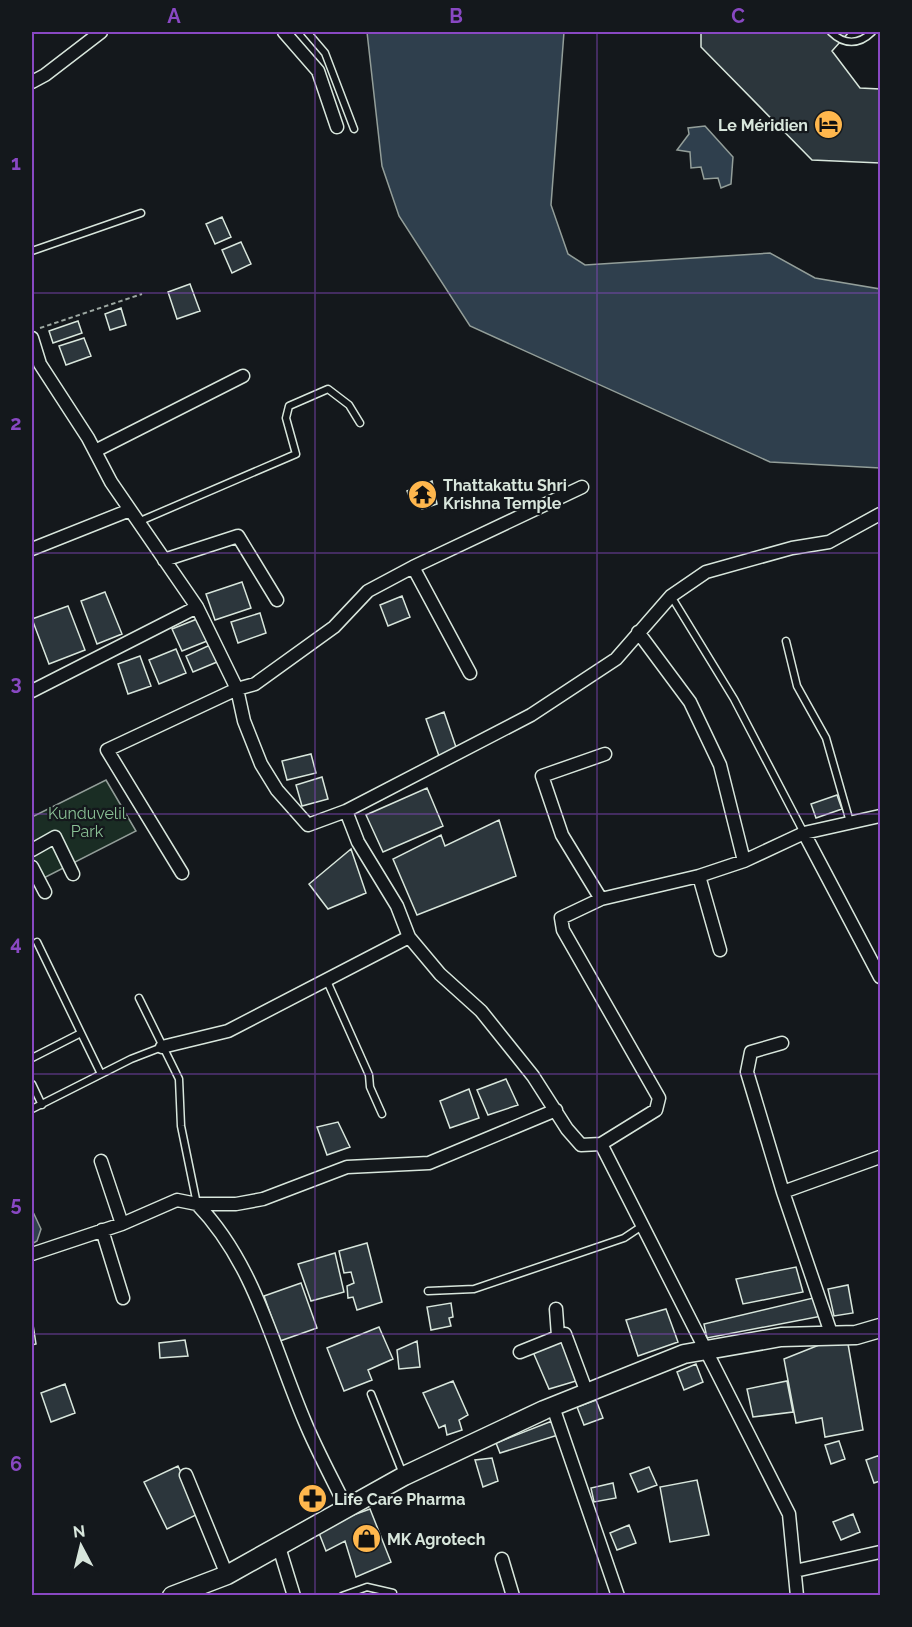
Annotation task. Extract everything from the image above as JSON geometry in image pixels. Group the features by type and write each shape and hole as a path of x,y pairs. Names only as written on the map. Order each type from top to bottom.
{"street":[{"path":"32,82 45,75 101,32"},
{"path":"284,32 318,71 337,127"},
{"path":"32,343 40,364 138,523 197,607 237,689 244,721 261,764 278,790 308,825 346,811 531,715 616,659 670,596 706,572 792,548 829,542 880,514"},
{"path":"94,451 243,376"},
{"path":"182,873 107,750 237,689 255,684 334,627 368,591 413,567 582,487"},
{"path":"32,549 130,510"},
{"path":"164,560 238,536 277,600"},
{"path":"413,567 470,673"},
{"path":"32,691 197,607"},
{"path":"638,632 690,702 720,765 744,861"},
{"path":"601,899 562,835 542,776 605,754"},
{"path":"346,811 358,842 397,906 409,937 440,974 481,1011 581,1145 601,1144 656,1110 659,1098 563,930 561,918 601,899 699,876 744,861 804,833 880,816"},
{"path":"804,833 880,977"},
{"path":"32,849 56,837 73,874"},
{"path":"32,867 45,892"},
{"path":"699,876 720,950"},
{"path":"162,1047 228,1031 409,937"},
{"path":"782,1043 751,1052 747,1072 783,1192 832,1336"},
{"path":"32,1254 122,1224 177,1200 197,1204 236,1204 263,1199 348,1167 429,1162 556,1110"},
{"path":"601,1144 789,1514 797,1596"},
{"path":"783,1192 880,1156"},
{"path":"101,1161 122,1224"},
{"path":"197,1204 214,1222 257,1293 305,1424 347,1509"},
{"path":"102,1230 123,1298"},
{"path":"556,1309 558,1336"},
{"path":"179,1594 227,1575 404,1476 553,1407 684,1354 781,1337 856,1335 880,1328"},
{"path":"520,1352 565,1334 587,1393"},
{"path":"553,1407 618,1596"},
{"path":"186,1475 227,1575"},
{"path":"279,1547 294,1596"},
{"path":"795,1571 880,1552"},
{"path":"502,1559 513,1596"}],"lane":[{"path":"308,32 325,53 354,129"},
{"path":"831,32 840,40 852,42 863,40 872,32"},
{"path":"32,251 141,213"},
{"path":"138,523 296,454 286,418 289,406 328,389 349,405 360,423"},
{"path":"670,596 735,699 804,833"},
{"path":"786,641 797,686 826,738 850,823"},
{"path":"37,942 101,1074"},
{"path":"327,981 369,1075 370,1087 382,1114"},
{"path":"139,998 179,1079 181,1126 197,1204"},
{"path":"32,1058 81,1033"},
{"path":"32,1109 101,1074 162,1047"},
{"path":"32,1084 42,1105"},
{"path":"428,1291 474,1289 624,1238 642,1226"},
{"path":"371,1394 404,1476"},
{"path":"342,1596 367,1587 393,1593"}],"path":[{"path":"32,331 142,294"}],"green space":[{"name":"Kunduvelil Park","path":"106,780 136,831 32,884 32,817"}],"water":[{"path":"367,32 564,32 551,205 568,254 585,265 770,253 815,278 880,289 880,468 770,462 470,326 399,216 382,166"},
{"path":"705,126 733,157 731,184 721,188 718,178 704,179 701,167 691,168 690,152 677,150 689,134 688,128"},
{"path":"34,1214 41,1229 37,1241 32,1244 32,1216"}],"building":[{"name":"Le Méridien","path":"701,32 849,32 832,51 860,88 880,89 880,163 812,160 701,47"},
{"path":"222,217 231,237 215,244 206,224"},
{"path":"241,242 251,264 232,273 222,250"},
{"path":"190,284 200,311 177,319 168,292"},
{"path":"121,308 126,325 110,330 105,314"},
{"path":"78,321 82,333 53,343 49,331"},
{"path":"84,338 91,356 66,365 59,346"},
{"name":"Thattakattu Shri Krishna Temple","path":"432,481 437,504 422,509 417,498 410,499 407,491"},
{"path":"242,582 251,608 215,620 206,594"},
{"path":"105,592 122,634 97,644 81,601"},
{"path":"402,596 410,617 388,626 380,605"},
{"path":"68,606 85,650 49,664 32,619"},
{"path":"260,613 266,633 238,643 231,622"},
{"path":"197,619 207,641 182,651 172,629"},
{"path":"210,645 217,662 193,672 186,656"},
{"path":"176,649 186,673 159,684 149,660"},
{"path":"140,656 151,686 128,694 118,664"},
{"path":"444,712 457,750 439,756 426,719"},
{"path":"311,754 316,773 287,780 282,761"},
{"path":"322,777 328,799 302,806 296,785"},
{"path":"427,788 443,826 383,852 366,815"},
{"path":"837,795 842,809 816,818 811,804"},
{"path":"499,820 516,876 417,915 393,859 441,835 445,846"},
{"path":"351,849 366,893 328,909 309,884"},
{"path":"506,1079 518,1105 488,1115 477,1090"},
{"path":"469,1089 479,1118 450,1128 440,1101"},
{"path":"338,1122 350,1147 327,1155 317,1127"},
{"path":"367,1243 382,1302 357,1310 353,1297 348,1298 347,1286 354,1283 351,1272 344,1273 339,1251"},
{"path":"335,1253 344,1292 311,1301 298,1264"},
{"path":"796,1267 803,1292 743,1304 736,1279"},
{"path":"301,1283 317,1328 280,1341 264,1296"},
{"path":"848,1285 853,1313 834,1316 828,1289"},
{"path":"813,1298 822,1316 707,1338 704,1324"},
{"path":"451,1303 453,1317 449,1318 451,1326 431,1330 427,1307"},
{"path":"666,1309 678,1342 638,1356 626,1320"},
{"path":"32,1318 36,1344 32,1345"},
{"path":"379,1327 393,1359 368,1370 372,1380 344,1391 327,1348"},
{"path":"185,1340 188,1356 160,1358 159,1343"},
{"path":"561,1340 576,1381 549,1389 533,1352"},
{"path":"417,1341 420,1367 399,1369 397,1350"},
{"path":"848,1344 863,1430 825,1437 822,1418 796,1423 784,1359 819,1345"},
{"path":"696,1364 703,1382 684,1390 677,1372"},
{"path":"453,1381 468,1415 459,1420 462,1430 447,1435 445,1425 439,1428 423,1393"},
{"path":"787,1381 793,1412 753,1417 747,1389"},
{"path":"65,1384 75,1413 51,1422 41,1393"},
{"path":"596,1400 603,1418 584,1425 577,1407"},
{"path":"552,1421 558,1435 500,1453 496,1443"},
{"path":"839,1441 845,1459 831,1464 825,1445"},
{"path":"880,1455 880,1481 874,1483 866,1460"},
{"path":"492,1458 498,1481 483,1487 475,1460"},
{"path":"178,1466 200,1513 167,1529 144,1482"},
{"path":"649,1467 657,1485 638,1492 630,1474"},
{"path":"697,1480 709,1535 670,1542 660,1487"},
{"path":"613,1483 616,1498 594,1502 591,1488"},
{"path":"370,1509 391,1562 356,1577 345,1541 326,1551 317,1528"},
{"path":"853,1514 860,1532 841,1540 833,1522"},
{"path":"629,1525 636,1543 617,1550 610,1533"}],"place":[{"name":"Le Méridien","path":"829,125"},
{"name":"Thattakattu Shri Krishna Temple","path":"422,494"},
{"name":"Life Care Pharma","path":"313,1499"},
{"name":"MK Agrotech","path":"366,1539"}]}
